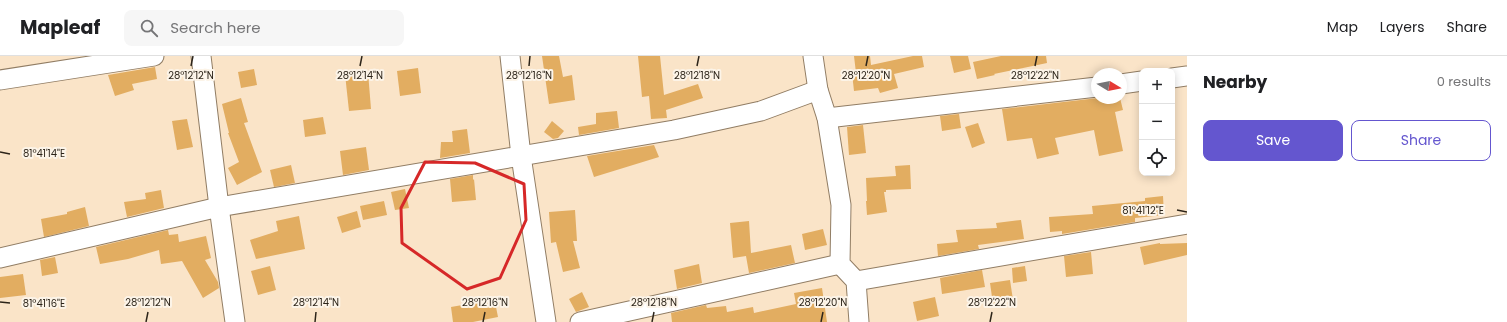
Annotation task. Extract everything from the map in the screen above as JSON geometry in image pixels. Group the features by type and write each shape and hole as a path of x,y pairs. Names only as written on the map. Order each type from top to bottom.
{"street":[{"path":"0,80 154,56"},
{"path":"202,56 219,207 235,322"},
{"path":"510,56 521,156 546,322"},
{"path":"813,56 818,90 827,118 841,205 840,264 856,281 858,322"},
{"path":"1175,78 1187,76"},
{"path":"1127,83 1139,81"},
{"path":"827,118 1091,87"},
{"path":"0,258 219,207 674,130 761,111 818,90"},
{"path":"856,281 1187,224"},
{"path":"580,322 840,264"}],"highlighted area":[{"path":"425,162 475,163 524,184 526,220 500,278 467,289 402,243 401,208"}],"building":[{"path":"542,56 559,56 563,77 572,75 575,100 549,104"},
{"path":"638,56 660,56 664,95 698,84 703,98 666,110 667,118 651,119 649,96 642,97"},
{"path":"854,56 870,56 871,65 913,56 922,56 924,67 894,74 898,88 880,93 878,88 854,91 852,73 856,73"},
{"path":"950,56 968,56 971,69 954,73"},
{"path":"1001,56 1046,56 1047,63 977,79 973,62"},
{"path":"155,67 157,79 132,84 134,90 115,96 108,75"},
{"path":"418,68 421,93 400,96 397,71"},
{"path":"254,69 257,85 241,88 238,72"},
{"path":"368,72 371,109 349,111 345,74"},
{"path":"241,98 248,122 244,123 262,172 237,185 228,168 239,162 228,133 222,104"},
{"path":"1091,99 1091,104 1122,104 1123,110 1115,112 1123,151 1099,156 1094,130 1055,138 1059,154 1037,159 1032,138 1007,141 1002,109"},
{"path":"617,111 619,128 579,135 578,127 596,124 596,113"},
{"path":"959,114 961,128 942,131 940,116"},
{"path":"323,117 326,134 305,137 303,120"},
{"path":"187,119 193,147 177,150 172,121"},
{"path":"552,121 564,131 558,138 553,139 544,132"},
{"path":"978,123 985,143 972,148 965,127"},
{"path":"863,125 866,153 849,155 847,127"},
{"path":"467,129 470,153 440,158 441,142 453,142 452,131"},
{"path":"654,145 659,157 594,177 587,156"},
{"path":"366,147 369,170 343,175 340,151"},
{"path":"291,165 295,183 274,187 270,170"},
{"path":"910,165 911,189 886,190 886,192 884,192 887,212 867,215 866,178 896,176 895,166"},
{"path":"473,175 476,200 452,202 450,179"},
{"path":"405,189 409,208 395,210 391,192"},
{"path":"161,190 164,208 127,217 124,202 146,199 145,193"},
{"path":"1163,196 1164,215 1135,218 1135,222 1062,234 1062,231 1050,232 1049,217 1093,214 1092,206 1145,201 1145,198"},
{"path":"384,201 387,215 363,220 360,206"},
{"path":"85,207 89,226 44,237 41,219 67,214 67,212"},
{"path":"575,210 577,241 573,241 580,268 563,272 556,242 551,243 549,212"},
{"path":"357,211 361,227 342,233 337,217"},
{"path":"299,216 305,249 256,259 250,240 278,231 276,221"},
{"path":"1021,220 1024,239 978,245 979,249 938,256 937,244 958,242 956,230 997,228 996,223"},
{"path":"749,221 751,253 791,245 795,263 749,273 746,256 733,258 730,223"},
{"path":"823,229 827,245 805,250 802,234"},
{"path":"168,230 169,235 178,234 179,242 206,236 211,258 205,260 218,282 219,288 203,298 182,261 161,264 159,250 128,259 100,264 96,247"},
{"path":"1160,243 1187,243 1187,255 1144,265 1140,247"},
{"path":"1091,252 1093,274 1066,277 1064,256"},
{"path":"55,257 58,273 42,276 40,260"},
{"path":"699,264 702,283 677,289 674,270"},
{"path":"270,266 276,290 258,295 251,271"},
{"path":"1025,266 1027,281 1013,283 1012,268"},
{"path":"982,270 985,287 942,294 940,278"},
{"path":"23,274 26,295 0,298 0,277"},
{"path":"1010,280 1013,300 993,304 990,283"},
{"path":"822,288 827,322 672,322 671,313 706,305 707,308 726,306 727,312 753,307 754,313 796,304 794,293"},
{"path":"582,292 589,307 576,312 569,299"},
{"path":"494,297 498,317 473,322 453,322 451,307 468,304 468,301"},
{"path":"935,297 939,316 917,321 913,302"}]}
